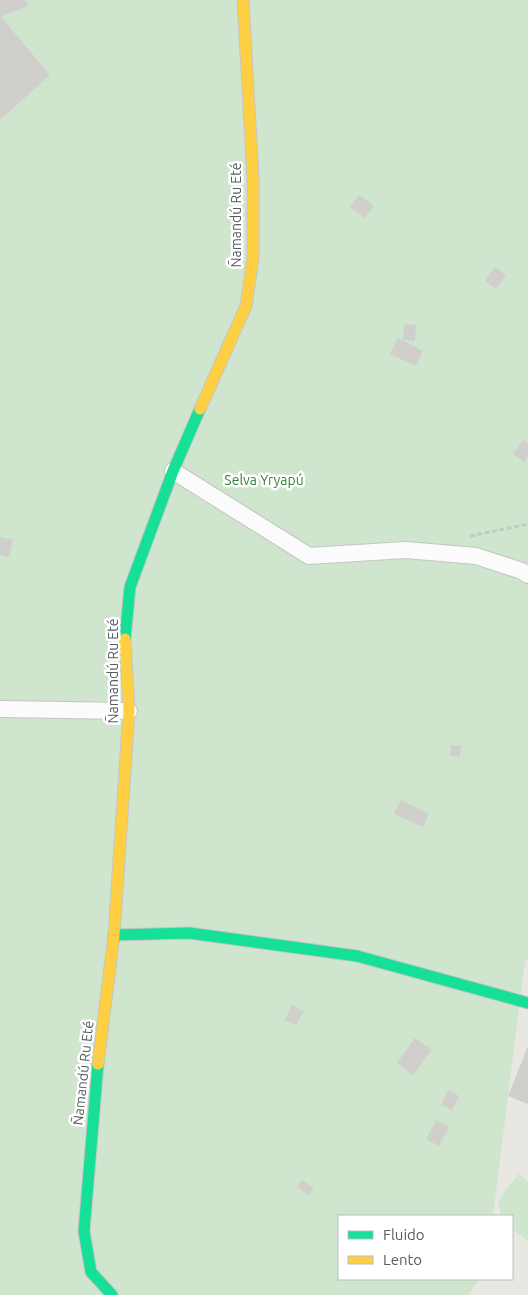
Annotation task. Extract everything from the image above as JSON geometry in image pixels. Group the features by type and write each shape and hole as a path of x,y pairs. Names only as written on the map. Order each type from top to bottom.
{"street":[{"name":"Ñamandú Ru Eté","path":"112,1295 91,1272 84,1231 99,1056 114,935 129,711 125,633 130,587 173,471 246,306 253,258 253,177 243,0"},
{"path":"173,471 310,556 406,550 476,556 522,571 528,575"},
{"path":"0,709 129,711"},
{"path":"114,935 189,933 357,956 528,1003"}],"green space":[{"name":"Selva Yryapú","path":"0,0 528,0 528,960 525,961 493,1215 338,1215 338,1280 479,1280 468,1295 0,1295"},
{"path":"519,1174 528,1181 528,1241 513,1230 513,1215 501,1215 498,1203 506,1189"}],"building":[{"path":"0,0 26,0 28,6 1,17 50,75 0,120"},
{"path":"359,195 374,206 365,218 350,207"},
{"path":"495,267 506,275 496,289 485,281"},
{"path":"404,324 416,325 415,341 403,340"},
{"path":"398,338 423,351 416,366 390,354"},
{"path":"523,440 528,444 528,456 524,462 513,454"},
{"path":"0,537 13,540 9,557 0,555"},
{"path":"451,745 461,746 460,757 450,756"},
{"path":"401,800 429,814 423,827 394,814"},
{"path":"292,1005 304,1011 296,1025 285,1020"},
{"path":"415,1038 432,1050 413,1075 397,1063"},
{"path":"528,1046 528,1104 508,1096"},
{"path":"448,1090 459,1096 452,1110 441,1105"},
{"path":"436,1120 449,1127 439,1146 426,1139"},
{"path":"303,1180 314,1189 308,1196 297,1186"}],"traffic: fast":[{"path":"125,639 130,587 173,471 200,409"},
{"path":"114,935 189,933 357,956 528,1003"},
{"path":"98,1064 84,1231 91,1272 112,1295"}],"traffic: slow":[{"path":"200,409 246,306 253,258 253,177 243,0"},
{"path":"98,1064 114,935 129,711 125,639"}]}
